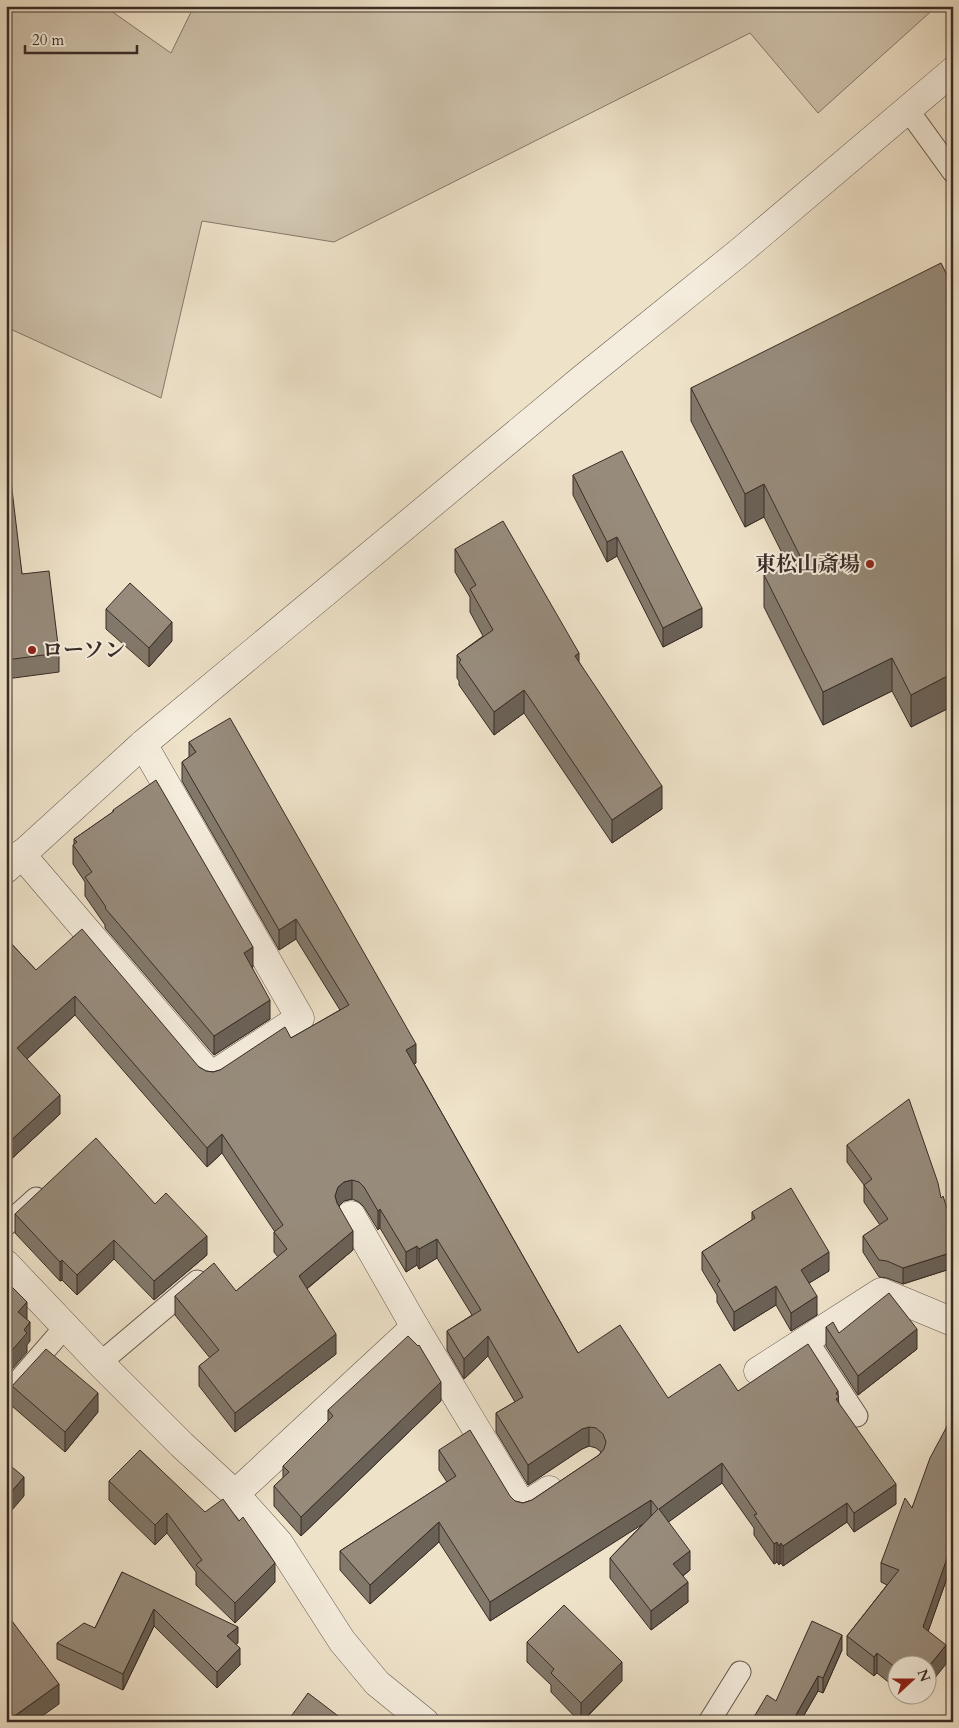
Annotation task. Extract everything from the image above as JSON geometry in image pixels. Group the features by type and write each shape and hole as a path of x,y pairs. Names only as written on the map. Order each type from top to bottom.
{"street":[{"path":"143,744 300,1018 211,1076 14,862 143,744 582,379 750,243 953,71"},
{"path":"351,1215 523,1507 568,1477"},
{"path":"6,1264 100,1363 182,1445 235,1494 279,1544 342,1641 377,1683 425,1722"},
{"path":"758,1371 881,1292 953,1322"},
{"path":"235,1494 416,1327"}],"lane":[{"path":"908,110 953,172"},
{"path":"6,1225 49,1186"},
{"path":"100,1363 207,1272"},
{"path":"6,1396 65,1327"},
{"path":"807,1340 857,1416"},
{"path":"709,1722 740,1672"}],"shaded area":[{"path":"6,6 104,6 171,53 194,6 937,6 818,113 750,33 334,242 202,221 161,398 6,327"}],"building":[{"path":"941,263 953,287 953,673 911,695 892,658 823,692 764,575 800,556 764,484 745,494 691,388"},
{"path":"622,451 702,608 663,628 617,537 607,542 573,475"},
{"path":"6,481 11,481 22,574 49,571 59,653 6,660"},
{"path":"503,521 579,653 575,656 662,786 612,820 524,690 494,712 459,662 461,660 457,655 493,630 470,589 476,585 455,549"},
{"path":"130,583 172,622 149,648 106,609"},
{"path":"230,718 416,1044 406,1050 578,1353 620,1325 668,1398 720,1364 738,1391 808,1344 838,1391 836,1393 839,1397 836,1399 896,1484 854,1513 847,1503 783,1546 781,1543 779,1546 777,1542 774,1544 754,1515 757,1514 722,1463 659,1509 690,1551 673,1564 688,1582 651,1611 610,1558 658,1509 651,1500 490,1602 439,1522 370,1585 340,1551 456,1476 439,1450 470,1430 510,1496 515,1501 523,1503 532,1500 599,1455 604,1449 606,1442 603,1434 596,1428 582,1429 528,1465 496,1413 523,1397 488,1336 464,1359 447,1331 481,1310 437,1239 419,1249 417,1246 406,1252 364,1187 359,1182 352,1180 344,1182 338,1187 335,1196 353,1231 299,1276 336,1334 235,1413 199,1366 219,1350 175,1296 214,1263 236,1291 287,1249 274,1232 283,1225 222,1134 207,1148 75,996 17,1048 60,1095 6,1145 6,938 36,970 82,929 199,1067 206,1071 220,1070 285,1027 291,1038 349,1005 296,919 279,930 182,762 196,752 189,742"},
{"path":"156,780 253,947 244,953 270,1000 214,1036 105,908 85,877 92,872 73,845 77,842 74,839"},
{"path":"909,1099 938,1183 941,1198 943,1196 953,1226 953,1252 903,1268 887,1261 879,1260 863,1236 888,1219 864,1185 872,1179 847,1145"},
{"path":"96,1138 155,1204 166,1193 207,1236 154,1281 114,1240 77,1275 62,1260 60,1262 15,1214"},
{"path":"791,1188 829,1252 801,1270 817,1296 791,1313 776,1286 734,1312 717,1284 720,1281 702,1252 755,1218 752,1212"},
{"path":"6,1281 27,1302 18,1312 30,1322 24,1330 27,1333 6,1357"},
{"path":"889,1293 917,1329 858,1376 826,1327 833,1322 839,1333"},
{"path":"408,1336 419,1345 441,1382 301,1517 274,1486 289,1472 283,1466 333,1416 328,1410"},
{"path":"46,1349 98,1393 65,1432 12,1386"},
{"path":"953,1415 953,1529 948,1543 952,1544 923,1627 946,1645 936,1658 886,1656 886,1660 877,1653 874,1657 847,1636 899,1570 881,1563 905,1498 912,1508 930,1458"},
{"path":"140,1450 205,1512 223,1499 239,1521 243,1517 275,1563 235,1603 196,1565 202,1560 167,1513 155,1525 109,1481"},
{"path":"6,1462 24,1477 6,1498"},
{"path":"122,1572 238,1627 227,1636 240,1648 217,1672 154,1609 123,1674 57,1643 84,1623 95,1628"},
{"path":"564,1605 622,1662 581,1703 551,1673 554,1669 527,1642"},
{"path":"9,1617 59,1684 6,1722 6,1619"},
{"path":"812,1621 842,1635 823,1678 818,1676 792,1722 751,1722 767,1695 776,1701"},
{"path":"308,1693 346,1722 287,1722"},
{"path":"389,1717 399,1722 387,1722"}],"place":[{"name":"東松山斎場","path":"870,564"},
{"name":"ローソン","path":"32,650"}]}
